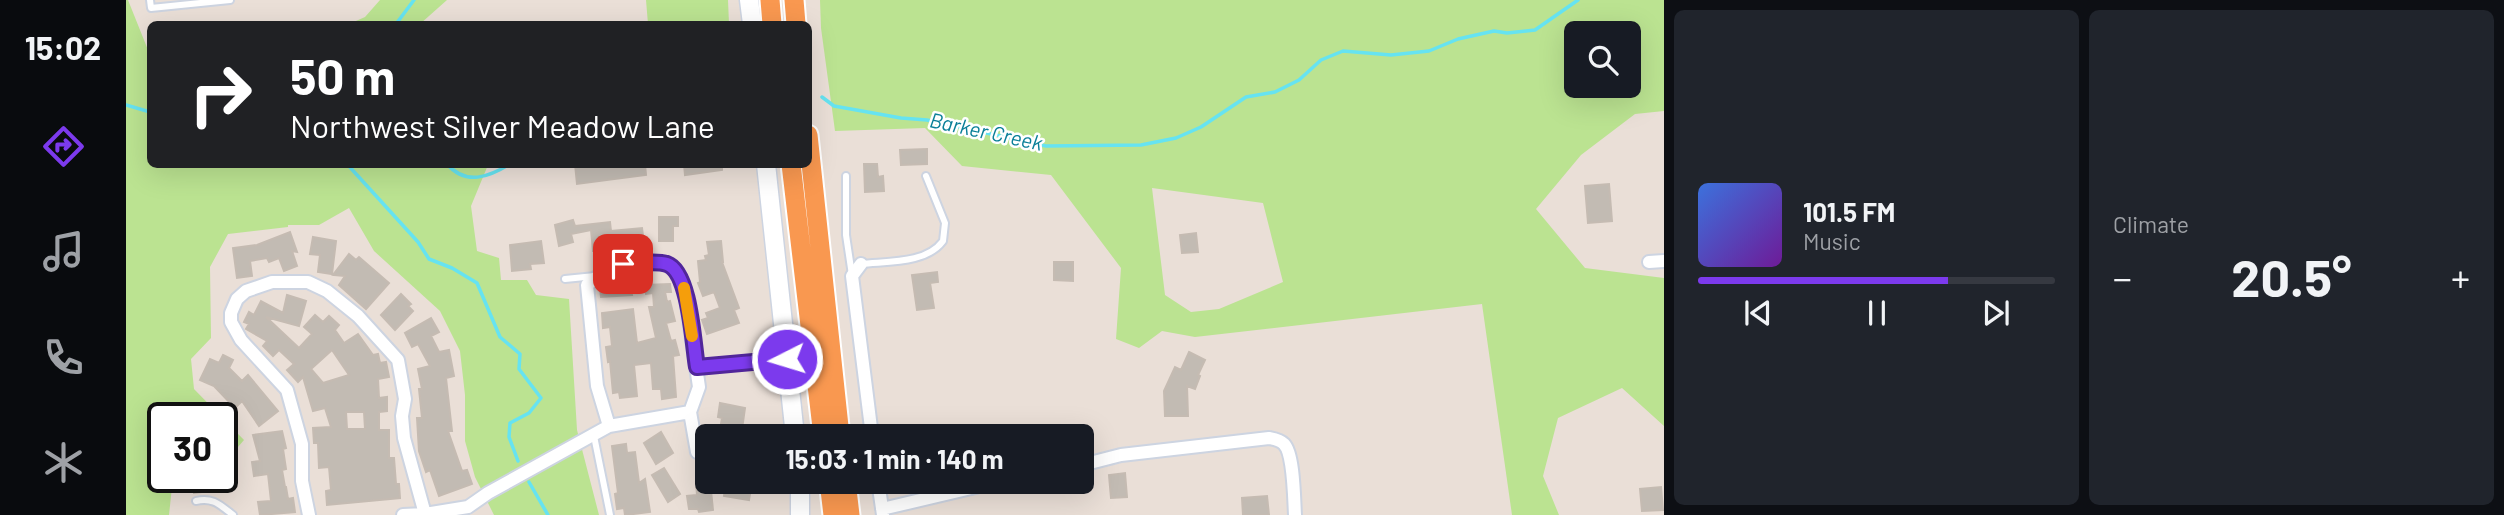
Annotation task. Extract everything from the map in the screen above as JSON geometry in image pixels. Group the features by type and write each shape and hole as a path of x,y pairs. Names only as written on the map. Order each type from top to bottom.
{"highway":[{"path":"770,0 772,21"},
{"path":"794,0 796,21"},
{"path":"791,168 821,424"},
{"path":"812,168 839,424"},
{"path":"831,494 834,515"},
{"path":"848,494 850,515"}],"main road":[{"path":"749,0 752,21"},
{"path":"766,168 794,424"},
{"path":"800,494 800,515"}],"street":[{"path":"1649,262 1664,261"},
{"path":"609,426 597,386 587,285 597,276 623,264 666,263 676,270 684,285 699,387 690,412 695,441"},
{"path":"861,264 852,276 870,424"},
{"path":"309,515 302,481 302,444 287,390 241,340 231,322 231,313 237,299 246,291 272,282 308,282 327,291 358,316 398,360 405,399 402,416 404,438 425,514"},
{"path":"697,367 787,359"},
{"path":"402,515 468,507 509,481 609,426 690,412"},
{"path":"1094,462 1121,455 1269,438 1278,440 1283,443 1289,457 1295,515"},
{"path":"880,494 883,512 952,494"}],"lane":[{"path":"150,0 151,8 230,0"},
{"path":"846,176 846,235 852,276"},
{"path":"861,264 918,257 929,254 938,247 945,234 945,223 926,176"},
{"path":"565,279 597,276"},
{"path":"594,436 610,515"},
{"path":"196,501 209,499 233,515"}],"green space":[{"path":"126,0 147,48 147,168 487,168 471,206 477,251 499,258 501,280 527,280 536,295 569,299 577,430 599,515 494,515 475,477 465,441 465,395 460,351 440,311 374,251 349,208 319,225 288,225 228,234 210,267 211,338 191,359 194,389 207,402 147,402 147,493 171,493 169,515 126,515"},
{"path":"380,0 447,0 423,21 356,21 365,17"},
{"path":"646,0 728,0 729,21 648,21"},
{"path":"820,0 1664,0 1664,111 1635,114 1581,155 1536,209 1585,268 1664,278 1664,426 1622,388 1558,418 1543,476 1559,515 1512,515 1482,304 1195,337 1162,331 1139,348 1116,339 1121,268 1051,175 962,166 925,128 835,131 821,28","holes":["1152,188 1263,203 1283,282 1219,309 1191,312 1165,295"]},
{"path":"238,434 244,440 238,447"}],"building":[{"path":"927,149 927,164 901,165 900,150"},
{"path":"864,164 877,164 878,177 883,176 884,191 865,192"},
{"path":"575,168 645,168 646,175 577,184"},
{"path":"684,168 722,168 722,170 685,175"},
{"path":"1609,184 1612,221 1588,223 1585,186"},
{"path":"659,217 678,217 678,226 673,226 673,241 659,241"},
{"path":"573,220 575,226 610,222 611,231 642,228 644,243 593,251 591,230 571,234 573,242 559,246 555,225"},
{"path":"290,232 297,252 292,251 297,266 284,271 279,258 269,262 267,258 250,261 252,276 237,278 233,248 257,245"},
{"path":"1196,233 1198,252 1182,253 1180,235"},
{"path":"313,237 336,241 332,274 318,272 320,255 310,254"},
{"path":"541,241 544,263 530,264 531,269 512,271 510,245"},
{"path":"721,241 722,262 739,308 734,310 739,323 707,334 702,320 708,318 706,313 720,308 714,292 703,296 698,283 698,261 706,260 705,256 709,255 707,242"},
{"path":"349,254 356,260 359,257 389,283 366,309 339,285 345,276 333,275"},
{"path":"1054,262 1073,262 1073,281 1054,280"},
{"path":"937,272 938,282 930,283 934,308 917,310 912,275"},
{"path":"630,282 632,295 601,297 600,288 604,288 603,285"},
{"path":"670,284 671,292 665,292 675,321 666,323 671,341 675,340 679,355 673,356 676,397 662,399 661,389 653,389 651,363 634,365 637,396 620,398 619,392 613,393 606,347 612,346 610,327 603,328 602,313 633,309 637,343 656,338 649,307 654,307 653,293 646,294 644,285"},
{"path":"401,294 411,304 408,306 413,311 395,330 381,315"},
{"path":"287,295 306,301 299,326 266,317 299,348 312,334 304,327 315,315 323,322 329,316 339,325 335,330 344,343 358,334 373,355 378,354 380,363 386,362 389,377 378,379 379,398 387,397 387,411 379,412 379,430 389,430 389,458 394,458 400,498 327,505 326,491 331,490 329,467 319,468 318,443 314,443 313,428 331,427 325,408 313,411 303,377 298,382 287,370 294,364 279,350 273,356 263,346 267,341 246,329 249,324 244,322 249,312 254,315 261,301 283,313","holes":["332,350 349,375 323,383 311,369","346,412 364,412 365,429 347,429"]},
{"path":"431,318 439,332 431,336 439,352 449,350 454,376 446,378 452,431 448,431 462,471 467,470 472,484 439,496 430,470 426,472 419,451 417,418 422,418 419,389 422,389 418,369 430,366 418,344 412,347 405,333"},
{"path":"1189,352 1205,360 1195,389 1187,386 1188,416 1165,416 1164,391 1175,367 1181,370"},
{"path":"223,355 233,360 229,368 242,381 248,375 278,411 259,426 242,401 238,405 238,402 229,402 214,386 200,380 210,359 219,363"},
{"path":"720,403 745,408 743,424 721,424 722,418 718,417"},
{"path":"282,431 286,448 283,449 286,469 282,470 288,499 293,498 295,512 260,515 258,502 271,501 268,474 254,476 252,462 260,461 253,435"},
{"path":"661,432 673,453 656,464 644,443"},
{"path":"626,444 627,453 635,452 639,483 645,479 650,512 625,515 624,508 617,509 615,494 618,493 612,446"},
{"path":"664,468 680,494 668,502 652,475"},
{"path":"1125,473 1127,497 1111,498 1109,475"},
{"path":"1661,487 1663,510 1642,511 1640,489"},
{"path":"711,494 713,510 699,512 698,509 689,509 687,496"},
{"path":"724,494 750,494 749,500"},
{"path":"1267,496 1269,515 1243,515 1242,498"}],"waterway":[{"path":"398,21 414,0"},
{"name":"Barker Creek","path":"822,97 834,106 927,120 1046,146 1141,145 1176,138 1201,127 1246,97 1275,92 1299,80 1321,60 1343,51 1391,55 1429,51 1458,39 1494,31 1507,33 1535,30 1578,0"},
{"name":"Barker Creek","path":"126,105 147,111"},
{"path":"351,168 418,242 429,259 452,268 477,283 500,337 520,354 519,369 541,398 529,413 510,423 509,437 518,461"},
{"name":"Barker Creek","path":"451,168 470,177 486,176 503,168"},
{"path":"529,482 548,515"}],"slow traffic":[{"path":"684,288 692,336"}],"route":[{"path":"623,264 666,263 676,270 684,285 697,367 787,359"}]}
